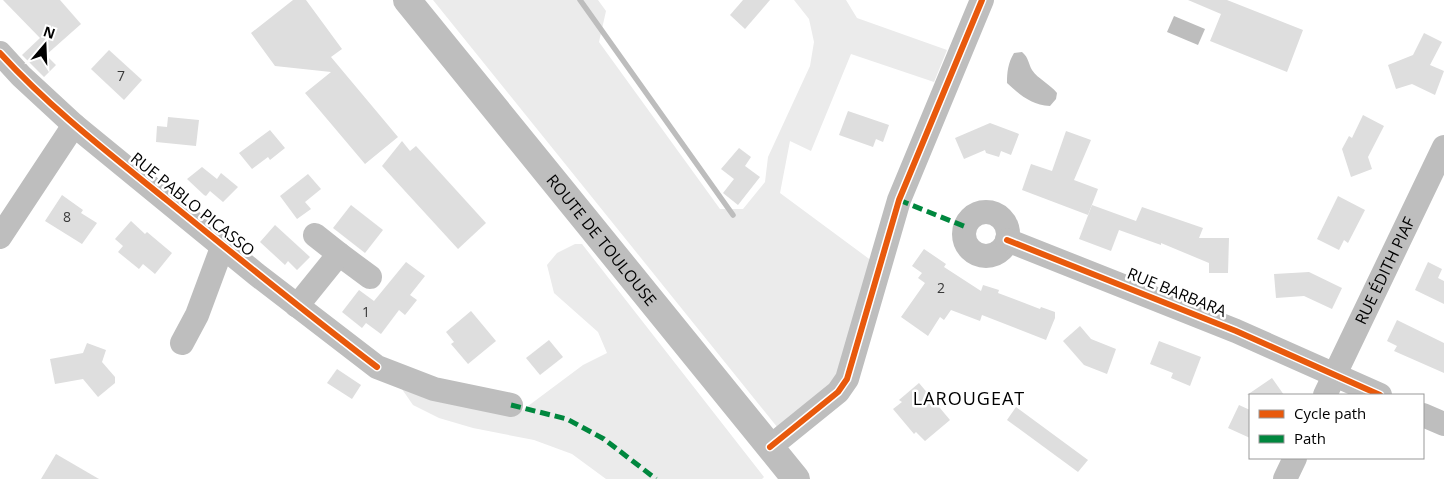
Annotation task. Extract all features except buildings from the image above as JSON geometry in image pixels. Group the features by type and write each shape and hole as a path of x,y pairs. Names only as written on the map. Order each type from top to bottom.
{"main road":[{"name":"ROUTE DE TOULOUSE","path":"407,0 796,479"}],"street":[{"path":"770,447 838,392 847,378 899,200 982,0"},
{"name":"RUE PABLO PICASSO","path":"0,53 21,76 74,126 297,306 377,367 434,389 511,405"},
{"path":"0,236 74,126"},
{"name":"RUE ÉDITH PIAF","path":"1330,385 1444,146"},
{"path":"315,235 370,277"},
{"name":"RUE BARBARA","path":"1008,240 1236,331 1330,385 1375,394"},
{"path":"182,343 197,314 222,245"},
{"path":"297,306 339,254"},
{"path":"1424,415 1444,424"},
{"path":"1285,479 1295,459"}],"shaded area":[{"path":"433,0 598,0 606,11 599,42 720,209 743,209 765,182 768,157 810,66 814,42 809,19 794,0 846,0 857,18 947,50 934,82 851,54 811,151 790,141 780,193 876,264 839,378 782,433"},
{"path":"1174,16 1205,29 1198,45 1167,32"},
{"path":"1022,52 1035,73 1057,93 1056,99 1050,106 1031,101 1007,83 1008,68 1012,57 1014,53"},
{"path":"575,244 582,244 764,477 762,479 606,479 572,454 534,440 473,428 439,418 413,405 397,382 516,415 583,365 607,353 598,332 554,293 547,265 557,253"}],"waterway":[{"path":"580,0 733,215"}],"marked path":[{"path":"899,200 966,227"},
{"path":"511,405 567,419 604,439 656,479"}],"cycle path":[{"path":"770,447 838,392 847,379 899,200 982,0"},
{"path":"0,53 19,74 60,112 103,148 272,285 377,367"},
{"path":"1007,240 1236,331 1378,394"}],"district":[{"name":"LAROUGEAT","path":"969,399"}]}
